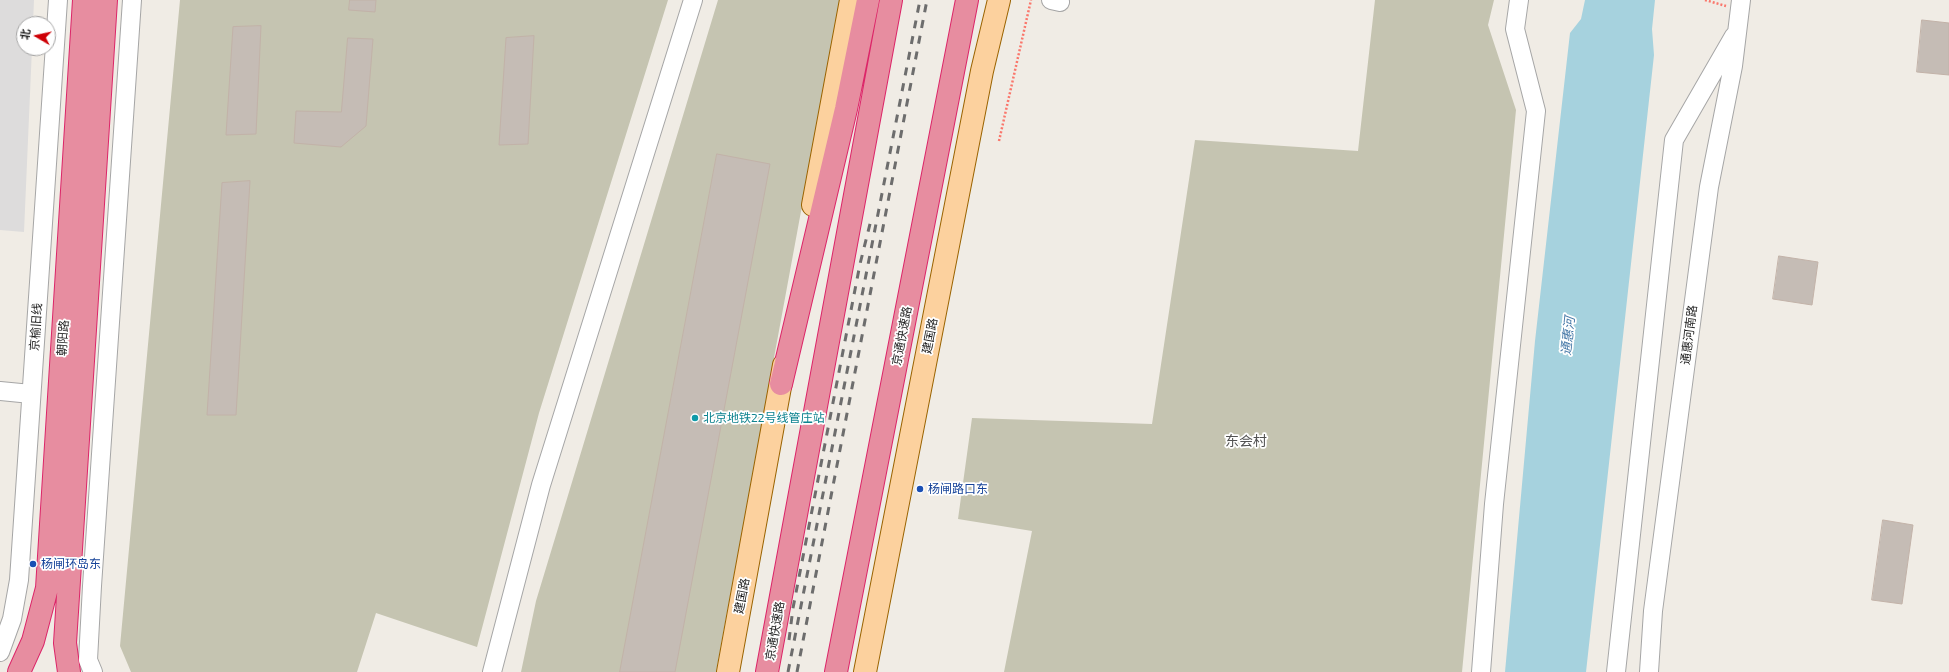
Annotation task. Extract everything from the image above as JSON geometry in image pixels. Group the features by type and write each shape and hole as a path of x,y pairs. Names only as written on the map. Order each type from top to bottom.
{"highway":[{"name":"朝阳路","path":"19,672 33,641 47,588 84,0"},
{"name":"朝阳路","path":"69,672 65,643 106,0"},
{"path":"781,384 846,109 868,0"},
{"name":"京通快速路","path":"767,672 892,0"},
{"name":"京通快速路","path":"836,672 967,0"}],"main road":[{"name":"建国路","path":"728,672 851,0"},
{"name":"建国路","path":"865,672 982,71 999,0"}],"street":[{"name":"京榆旧线","path":"0,652 12,619 19,580 58,0"},
{"path":"93,672 88,660 92,586 132,0"},
{"path":"492,672 541,485 693,0"},
{"path":"1481,672 1494,504 1536,111 1515,29 1519,0"},
{"name":"通惠河南路","path":"1648,672 1654,611 1709,187 1733,66 1740,5"},
{"path":"1616,672 1674,140 1737,30"},
{"path":"0,391 31,394"}],"path":[{"path":"999,141 1031,0"},
{"path":"1705,0 1740,5"}],"shaded area":[{"path":"0,0 34,0 33,16 16,16 16,56 32,56 24,232 0,230"},
{"path":"180,0 668,0 539,413 477,647 376,613 357,672 131,672 120,646"},
{"path":"718,0 840,0 716,672 521,672 536,601"},
{"path":"1375,0 1494,0 1488,25 1516,110 1462,672 1004,672 1032,531 958,519 972,418 1152,424 1195,140 1358,151"}],"water":[{"name":"通惠河","path":"1585,0 1655,0 1652,29 1654,55 1586,672 1505,672 1535,341 1570,33 1581,19"}],"building":[{"path":"350,0 376,0 375,12 349,10"},
{"path":"1922,20 1949,23 1949,75 1917,72"},
{"path":"261,26 256,134 226,135 233,27"},
{"path":"534,36 528,144 499,145 506,38"},
{"path":"348,38 373,39 366,126 341,147 294,143 296,111 341,112"},
{"name":"北京地铁22号线管庄站","path":"717,154 770,164 675,672 620,672"},
{"path":"250,181 236,415 207,415 222,183"},
{"path":"1779,256 1818,262 1812,305 1773,299"},
{"path":"1883,520 1913,525 1902,604 1872,600"}],"railway":[{"path":"788,672 920,0"},
{"path":"797,672 927,0"},
{"path":"789,640 793,608 860,264 871,220"}],"place":[{"name":"北京地铁22号线管庄站","path":"695,418"},
{"name":"杨闸路口东","path":"920,489"},
{"name":"杨闸环岛东","path":"33,564"}],"district":[{"name":"东会村","path":"1246,441"}]}
